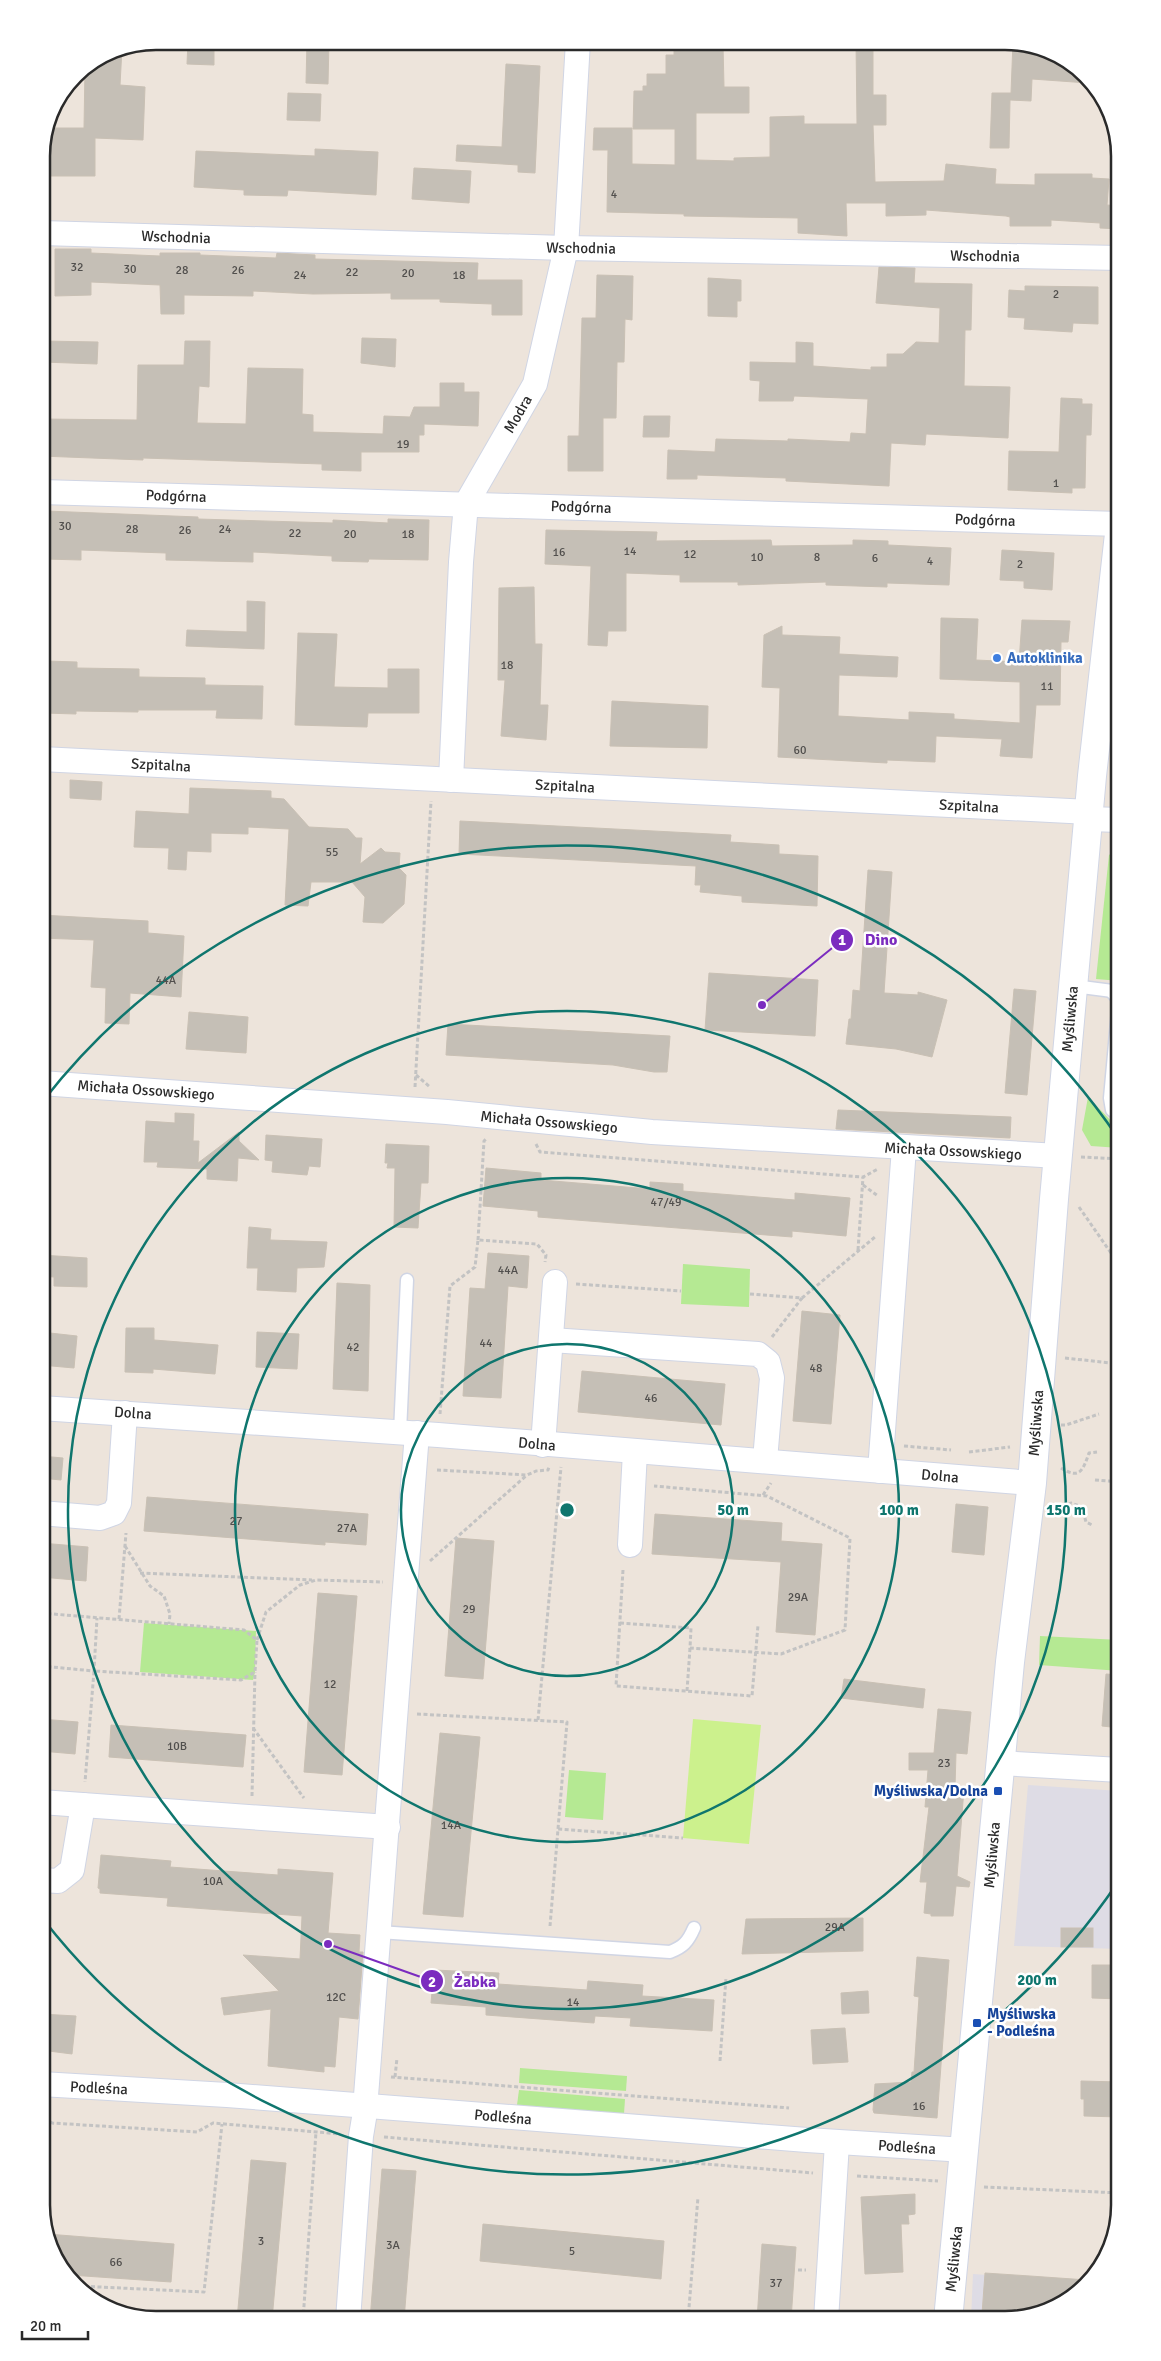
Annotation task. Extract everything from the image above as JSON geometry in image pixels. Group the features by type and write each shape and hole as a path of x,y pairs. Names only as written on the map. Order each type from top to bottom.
{"street":[{"name":"Modra","path":"441,785 466,504 535,384 566,248 577,50"},
{"name":"Wschodnia","path":"50,233 566,248 1111,258"},
{"name":"Podgórna","path":"50,492 1111,525"},
{"name":"Myśliwska","path":"948,2311 952,2184 965,2150 1000,1762 1032,1483 1088,815 1111,607"},
{"name":"Szpitalna","path":"50,760 441,785 1088,815 1111,819"},
{"name":"Michała Ossowskiego","path":"50,1084 447,1112 652,1132 1058,1156"},
{"path":"880,1471 904,1148"},
{"path":"555,1282 551,1340 556,1451"},
{"path":"551,1340 758,1354 768,1362 772,1378 765,1460"},
{"name":"Dolna","path":"50,1409 408,1433 556,1451 636,1452 765,1460 1032,1483"},
{"path":"50,1514 100,1518 114,1513 119,1503 125,1413"},
{"path":"349,2311 361,2136 366,2108 407,1583 408,1433"},
{"path":"630,1546 636,1452"},
{"path":"1000,1762 1111,1769"},
{"path":"50,1803 388,1826"},
{"path":"50,1881 58,1881 72,1870 83,1805"},
{"name":"Podleśna","path":"50,2085 837,2143 965,2150"},
{"path":"827,2311 837,2143"}],"lane":[{"path":"1074,986 1111,990"},
{"path":"1111,1087 1111,1104"},
{"path":"407,1280 408,1433"},
{"path":"380,1932 670,1952 682,1948 694,1928"}],"path":[{"path":"414,1089 441,785"},
{"path":"439,1424 450,1286 475,1267 484,1140 492,1134"},
{"path":"533,1137 540,1152 863,1177 880,1168"},
{"path":"1058,1156 1111,1159"},
{"path":"858,1251 863,1177"},
{"path":"1075,1200 1111,1253"},
{"path":"758,1354 802,1298 899,1216"},
{"path":"478,1240 537,1244 546,1255 544,1281 682,1291"},
{"path":"750,1294 802,1298"},
{"path":"1062,1358 1111,1363"},
{"path":"1056,1425 1066,1425 1099,1414"},
{"path":"902,1446 951,1450"},
{"path":"969,1452 1011,1447"},
{"path":"427,1563 527,1475 536,1471 548,1470 556,1451"},
{"path":"538,1720 556,1451"},
{"path":"1061,1468 1070,1474 1076,1474 1082,1470 1089,1453 1097,1452"},
{"path":"436,1470 527,1475"},
{"path":"1095,1480 1111,1481"},
{"path":"634,1484 767,1496 850,1538 844,1630 781,1654 690,1648"},
{"path":"1057,1511 1071,1503 1082,1507 1086,1522 1092,1525"},
{"path":"114,1513 127,1524 119,1619"},
{"path":"125,1546 140,1573 150,1586 164,1596 170,1614 170,1624"},
{"path":"623,1570 616,1686 752,1696 758,1625"},
{"path":"140,1573 407,1583"},
{"path":"252,1816 257,1640 266,1612 300,1585 316,1580"},
{"path":"50,1614 244,1630 257,1640"},
{"path":"83,1805 98,1618"},
{"path":"620,1623 691,1628 687,1691"},
{"path":"50,1667 241,1680 256,1672"},
{"path":"396,1713 567,1722 548,1944"},
{"path":"253,1728 320,1821"},
{"path":"558,1829 683,1838"},
{"path":"720,2061 726,1978"},
{"path":"395,2077 397,2058"},
{"path":"387,2076 789,2108"},
{"path":"50,2121 52,2123 197,2132 213,2124 222,2124 835,2175 952,2184 1111,2193"},
{"path":"89,2287 204,2292 222,2124"},
{"path":"303,2311 316,2132"},
{"path":"689,2311 698,2197"}],"shaded area":[{"path":"1028,1785 1111,1790 1111,1949 1014,1946"},
{"path":"973,2274 1078,2282 1058,2297 1026,2309 971,2311"}],"green space":[{"path":"1111,854 1111,980 1096,979 1109,855"},
{"path":"1088,1097 1111,1121 1111,1147 1091,1146 1082,1130"},
{"path":"683,1264 750,1269 749,1307 681,1304"},
{"path":"144,1623 256,1631 255,1672 253,1680 140,1672"},
{"path":"1040,1636 1111,1640 1111,1670 1039,1665"},
{"path":"693,1719 761,1725 749,1844 683,1838"},
{"path":"569,1770 606,1773 603,1820 565,1817"},
{"path":"520,2068 627,2076 626,2091 519,2083"},
{"path":"519,2090 625,2099 624,2114 517,2105"}],"building":[{"path":"188,50 214,50 214,65 187,64"},
{"path":"307,50 329,50 328,84 306,83"},
{"path":"674,50 723,50 724,87 749,87 749,113 696,113 696,160 734,161 734,158 770,157 770,117 804,116 804,124 857,124 856,50 873,50 873,95 886,95 886,125 873,125 875,182 944,181 946,164 996,169 995,184 1035,185 1035,174 1092,174 1092,178 1109,179 1107,205 1111,205 1111,229 1100,228 1100,223 1051,220 1051,226 1010,226 1010,217 1006,216 926,210 926,215 886,216 886,203 846,203 847,236 798,233 798,218 684,216 684,214 607,212 608,150 593,150 594,128 632,128 632,164 675,165 675,129 633,129 634,91 643,91 643,86 647,86 647,74 666,74 666,55 674,55"},
{"path":"1013,50 1046,58 1058,64 1081,83 1032,79 1031,101 1010,100 1009,148 990,148 992,93 1011,93"},
{"path":"122,56 120,85 145,87 143,140 95,138 95,176 50,176 50,149 54,128 84,128 85,77 109,61"},
{"path":"506,64 540,66 535,173 518,172 518,165 456,161 457,145 502,147"},
{"path":"288,93 321,94 320,121 287,120"},
{"path":"315,149 378,152 376,195 288,190 287,196 244,195 244,190 194,187 196,151 315,156"},
{"path":"414,168 471,171 469,203 412,199"},
{"path":"55,249 91,249 91,253 160,256 160,253 200,253 200,255 276,258 277,253 315,255 315,259 478,263 477,280 522,280 522,315 492,315 492,304 440,302 440,299 391,299 391,293 313,294 253,291 253,296 184,295 184,314 161,314 160,285 91,282 91,295 55,296"},
{"path":"879,267 915,268 914,283 972,284 971,330 965,330 964,386 1010,387 1008,438 926,434 925,445 891,443 889,486 786,481 786,478 697,475 697,479 667,479 668,450 715,452 716,439 788,441 788,439 850,442 851,433 866,434 868,399 794,396 793,401 759,401 760,381 750,380 750,362 796,363 796,342 813,343 813,366 871,370 871,367 887,367 887,354 903,354 916,342 939,343 940,308 876,303"},
{"path":"597,275 633,276 632,320 625,319 624,362 617,362 616,418 603,418 603,471 568,471 568,436 579,436 582,318 596,318"},
{"path":"708,278 741,280 741,301 737,301 737,317 708,316"},
{"path":"1025,286 1098,287 1098,324 1073,323 1072,332 1024,329 1025,318 1008,317 1009,290 1025,291"},
{"path":"362,338 396,339 395,367 361,363"},
{"path":"50,341 98,342 97,364 50,362"},
{"path":"185,341 210,341 209,387 199,386 197,423 246,424 248,368 303,369 302,414 313,415 313,432 383,434 384,416 410,417 414,407 440,407 440,383 464,383 464,392 479,392 478,426 424,424 424,435 419,435 419,452 361,452 361,471 322,470 322,464 50,456 50,419 137,420 138,365 184,365"},
{"path":"1061,398 1082,399 1082,404 1092,404 1091,435 1086,435 1085,488 1072,488 1072,493 1008,490 1009,451 1059,452"},
{"path":"644,416 670,416 669,437 643,437"},
{"path":"50,511 198,517 198,519 333,523 333,520 388,523 388,519 429,520 428,560 369,559 368,562 332,561 332,556 253,552 253,562 166,560 166,553 81,550 81,560 50,559"},
{"path":"546,530 657,532 656,541 771,540 772,546 853,545 853,540 888,541 888,545 951,548 949,585 887,583 887,587 826,585 826,582 738,585 738,582 680,582 680,575 626,573 626,631 608,631 607,646 588,645 591,566 545,564"},
{"path":"1002,550 1054,553 1052,590 1024,588 1024,581 1000,580"},
{"path":"534,587 535,644 542,644 540,705 548,705 546,740 501,736 505,680 498,680 499,588"},
{"path":"247,601 265,602 264,649 186,646 187,630 247,632"},
{"path":"941,618 978,619 976,660 1019,662 1022,620 1070,621 1068,642 1061,642 1060,705 1036,705 1032,758 1000,756 1002,739 936,736 935,762 887,760 887,763 778,757 780,688 762,687 764,635 782,626 782,635 840,637 839,654 898,657 897,677 839,675 838,716 909,720 909,712 954,714 954,719 1020,723 1020,682 940,679"},
{"path":"298,633 337,634 334,687 388,688 388,669 419,669 419,713 368,713 367,727 295,725"},
{"path":"50,661 77,662 77,668 139,669 139,677 205,678 205,685 263,686 262,719 216,718 217,710 76,711 76,714 50,713"},
{"path":"612,701 708,706 707,748 610,746"},
{"path":"70,780 102,782 101,800 70,798"},
{"path":"190,788 271,791 271,798 284,799 309,827 348,829 356,838 362,838 360,864 381,848 385,852 400,853 399,868 406,875 404,904 383,923 363,922 365,897 352,882 311,882 308,906 285,905 289,829 248,827 248,834 211,833 211,852 187,851 186,870 168,869 169,848 134,847 136,811 189,814"},
{"path":"460,821 731,835 730,842 779,845 779,854 818,856 817,906 742,902 742,896 700,892 701,885 695,885 696,866 459,854"},
{"path":"868,870 892,872 884,993 918,995 918,992 947,1000 932,1057 896,1049 846,1044 849,1019 851,1019 853,990 860,991"},
{"path":"50,916 148,921 148,933 184,936 181,997 130,993 129,1024 105,1023 106,988 91,987 94,940 50,938"},
{"path":"709,973 818,980 815,1036 705,1030"},
{"path":"1014,989 1036,991 1027,1095 1005,1093"},
{"path":"189,1012 248,1017 246,1053 186,1049"},
{"path":"448,1024 670,1036 667,1072 654,1072 613,1065 446,1055"},
{"path":"838,1110 1011,1117 1010,1138 836,1129"},
{"path":"175,1113 194,1114 193,1141 199,1141 198,1163 239,1132 239,1141 259,1160 238,1158 237,1181 207,1179 207,1169 157,1167 158,1162 144,1162 146,1121 175,1123"},
{"path":"266,1135 322,1139 320,1167 309,1166 307,1175 272,1172 273,1161 265,1160"},
{"path":"386,1144 429,1146 428,1183 421,1183 418,1228 394,1227 395,1168 387,1168 388,1163 385,1163"},
{"path":"486,1168 541,1173 541,1180 650,1189 650,1182 683,1184 683,1191 795,1200 795,1193 850,1198 846,1236 792,1231 792,1237 538,1217 538,1211 483,1206"},
{"path":"249,1227 271,1229 270,1240 327,1242 324,1267 297,1268 296,1292 257,1290 258,1268 247,1268"},
{"path":"488,1253 529,1256 527,1288 508,1286 501,1398 463,1396 470,1288 485,1289"},
{"path":"50,1256 87,1258 87,1287 54,1286 54,1277 50,1277"},
{"path":"337,1283 370,1285 368,1391 333,1389"},
{"path":"802,1311 840,1315 831,1424 793,1421"},
{"path":"126,1328 154,1328 154,1340 218,1345 215,1374 153,1369 153,1373 125,1372"},
{"path":"257,1332 299,1334 297,1369 256,1367"},
{"path":"50,1333 77,1336 74,1368 50,1366"},
{"path":"582,1371 725,1384 721,1425 578,1412"},
{"path":"50,1457 63,1458 61,1480 50,1479"},
{"path":"147,1497 368,1514 366,1545 325,1542 325,1545 144,1531"},
{"path":"956,1504 988,1507 984,1555 952,1552"},
{"path":"655,1514 782,1523 781,1541 822,1544 815,1635 776,1632 781,1562 652,1554"},
{"path":"456,1538 494,1541 483,1679 445,1676"},
{"path":"50,1544 88,1547 86,1581 50,1578"},
{"path":"318,1593 357,1596 342,1775 304,1772"},
{"path":"1106,1674 1111,1674 1111,1727 1102,1726"},
{"path":"844,1679 925,1689 923,1708 841,1698"},
{"path":"938,1709 971,1712 967,1754 956,1753 955,1788 964,1789 957,1876 970,1882 969,1887 956,1886 953,1916 931,1916 931,1914 924,1913 927,1882 920,1882 929,1807 925,1807 928,1770 909,1770 909,1753 934,1753"},
{"path":"50,1720 78,1722 75,1754 50,1752"},
{"path":"111,1725 246,1735 243,1767 109,1757"},
{"path":"440,1733 480,1737 463,1917 423,1914"},
{"path":"101,1855 171,1861 170,1867 278,1875 278,1869 333,1873 328,1933 360,1935 359,1952 363,1952 358,2019 339,2017 335,2067 324,2066 324,2072 268,2066 271,2009 224,2015 221,1998 279,1991 243,1955 300,1959 302,1916 167,1906 168,1898 100,1893 98,1888"},
{"path":"863,1918 863,1951 742,1954 746,1919"},
{"path":"1061,1928 1093,1928 1093,1947 1061,1947"},
{"path":"917,1957 949,1960 937,2118 874,2113 873,2110 875,2084 911,2082 912,2072 914,2072 919,1997 914,1996"},
{"path":"1092,1965 1111,1965 1111,1999 1092,1998"},
{"path":"434,1970 499,1973 498,1984 587,1990 588,1981 643,1985 642,1996 714,2000 712,2031 630,2026 631,2018 595,2016 594,2023 486,2015 486,2007 431,2003"},
{"path":"868,1991 869,2013 842,2014 841,1993"},
{"path":"50,2015 76,2016 72,2054 50,2051"},
{"path":"845,2028 848,2062 813,2064 811,2030"},
{"path":"1081,2081 1111,2082 1111,2117 1084,2116 1084,2099 1081,2099"},
{"path":"251,2160 286,2163 273,2311 238,2311"},
{"path":"382,2169 416,2171 405,2311 371,2311"},
{"path":"915,2194 915,2214 908,2215 909,2224 901,2224 903,2272 865,2274 861,2197"},
{"path":"483,2224 664,2241 661,2279 480,2261"},
{"path":"55,2235 174,2244 171,2282 77,2276 64,2258"},
{"path":"762,2244 796,2247 792,2311 758,2311"},
{"path":"985,2273 1080,2280 1058,2297 1046,2303 1012,2311 982,2311"}],"place":[{"name":"Autoklinika","path":"997,658"},
{"name":"Dino","path":"762,1005"},
{"name":"Myśliwska/Dolna","path":"998,1791"},
{"name":"Żabka","path":"328,1944"},
{"name":"Myśliwska - Podleśna","path":"977,2023"}]}
